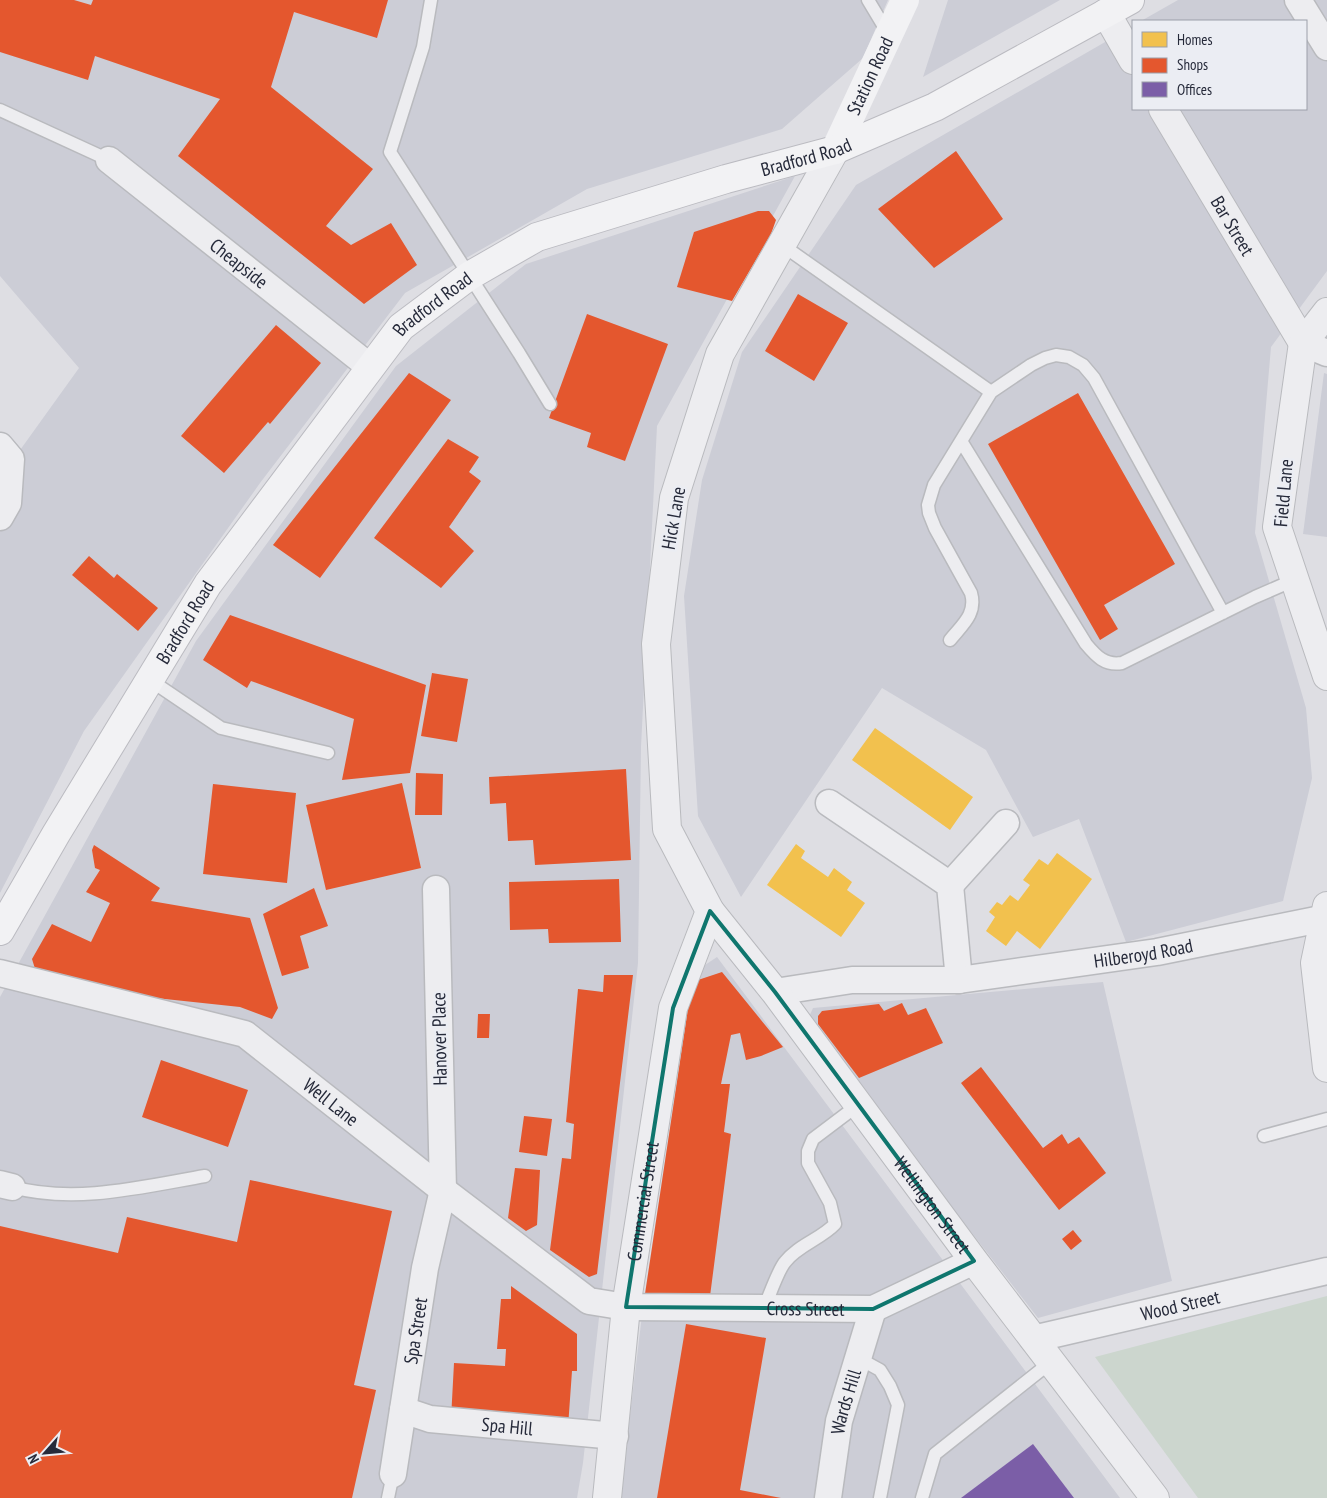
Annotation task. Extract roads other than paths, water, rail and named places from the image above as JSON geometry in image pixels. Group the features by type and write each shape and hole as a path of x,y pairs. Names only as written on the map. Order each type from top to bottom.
{"main road":[{"name":"Station Road","path":"835,150 905,0"},
{"name":"Bradford Road","path":"0,931 56,834 208,584 401,327 468,276 537,237 726,179 835,150 935,108 1130,0"}],"street":[{"path":"1298,0 1327,47"},
{"path":"1106,14 1132,58"},
{"name":"Bar Street","path":"1164,110 1315,348"},
{"name":"Hick Lane","path":"710,911 667,829 656,644 674,498 720,354 835,150"},
{"name":"Cheapside","path":"109,160 370,366"},
{"name":"Field Lane","path":"1327,312 1315,348 1277,527 1327,676"},
{"path":"0,517 8,503 6,452"},
{"path":"829,802 950,885"},
{"path":"959,980 950,885 1006,822"},
{"name":"Hanover Place","path":"436,889 443,1190"},
{"name":"Wellington Street","path":"710,911 775,992 974,1261 1155,1498"},
{"name":"Commercial Street","path":"607,1498 615,1436 626,1307 673,1008 710,911"},
{"path":"1326,912 1321,964 1327,1068"},
{"name":"Hilberoyd Road","path":"775,992 852,980 959,980 1157,952 1326,912"},
{"name":"Well Lane","path":"0,973 245,1034 443,1190 589,1301 626,1307"},
{"name":"Spa Street","path":"391,1486 425,1268 443,1190"},
{"name":"Cross Street","path":"626,1307 873,1308 974,1261"},
{"name":"Wood Street","path":"1033,1339 1327,1271"},
{"name":"Wards Hill","path":"828,1498 839,1420 873,1308"},
{"name":"Spa Hill","path":"403,1410 430,1420 615,1436"}],"lane":[{"path":"431,0 423,47 390,152 468,276 520,353 550,404"},
{"path":"868,0 889,35"},
{"path":"0,110 109,160"},
{"path":"782,245 991,392"},
{"path":"950,640 968,618 974,602 929,513 928,505 934,485 991,392 1045,358 1056,355 1069,357 1083,365 1094,378 1222,613"},
{"path":"961,441 1086,644 1096,656 1105,662 1122,663 1222,613 1294,580"},
{"path":"150,680 220,728 328,753"},
{"path":"764,1308 785,1262 806,1245 827,1233 835,1224 830,1204 808,1163 808,1151 813,1139 858,1105"},
{"path":"1264,1136 1327,1119"},
{"path":"6,1185 33,1193 74,1196 137,1188 205,1176"},
{"path":"858,1358 880,1370 890,1386 898,1405 880,1498"},
{"path":"922,1498 935,1454 1051,1362"}]}
